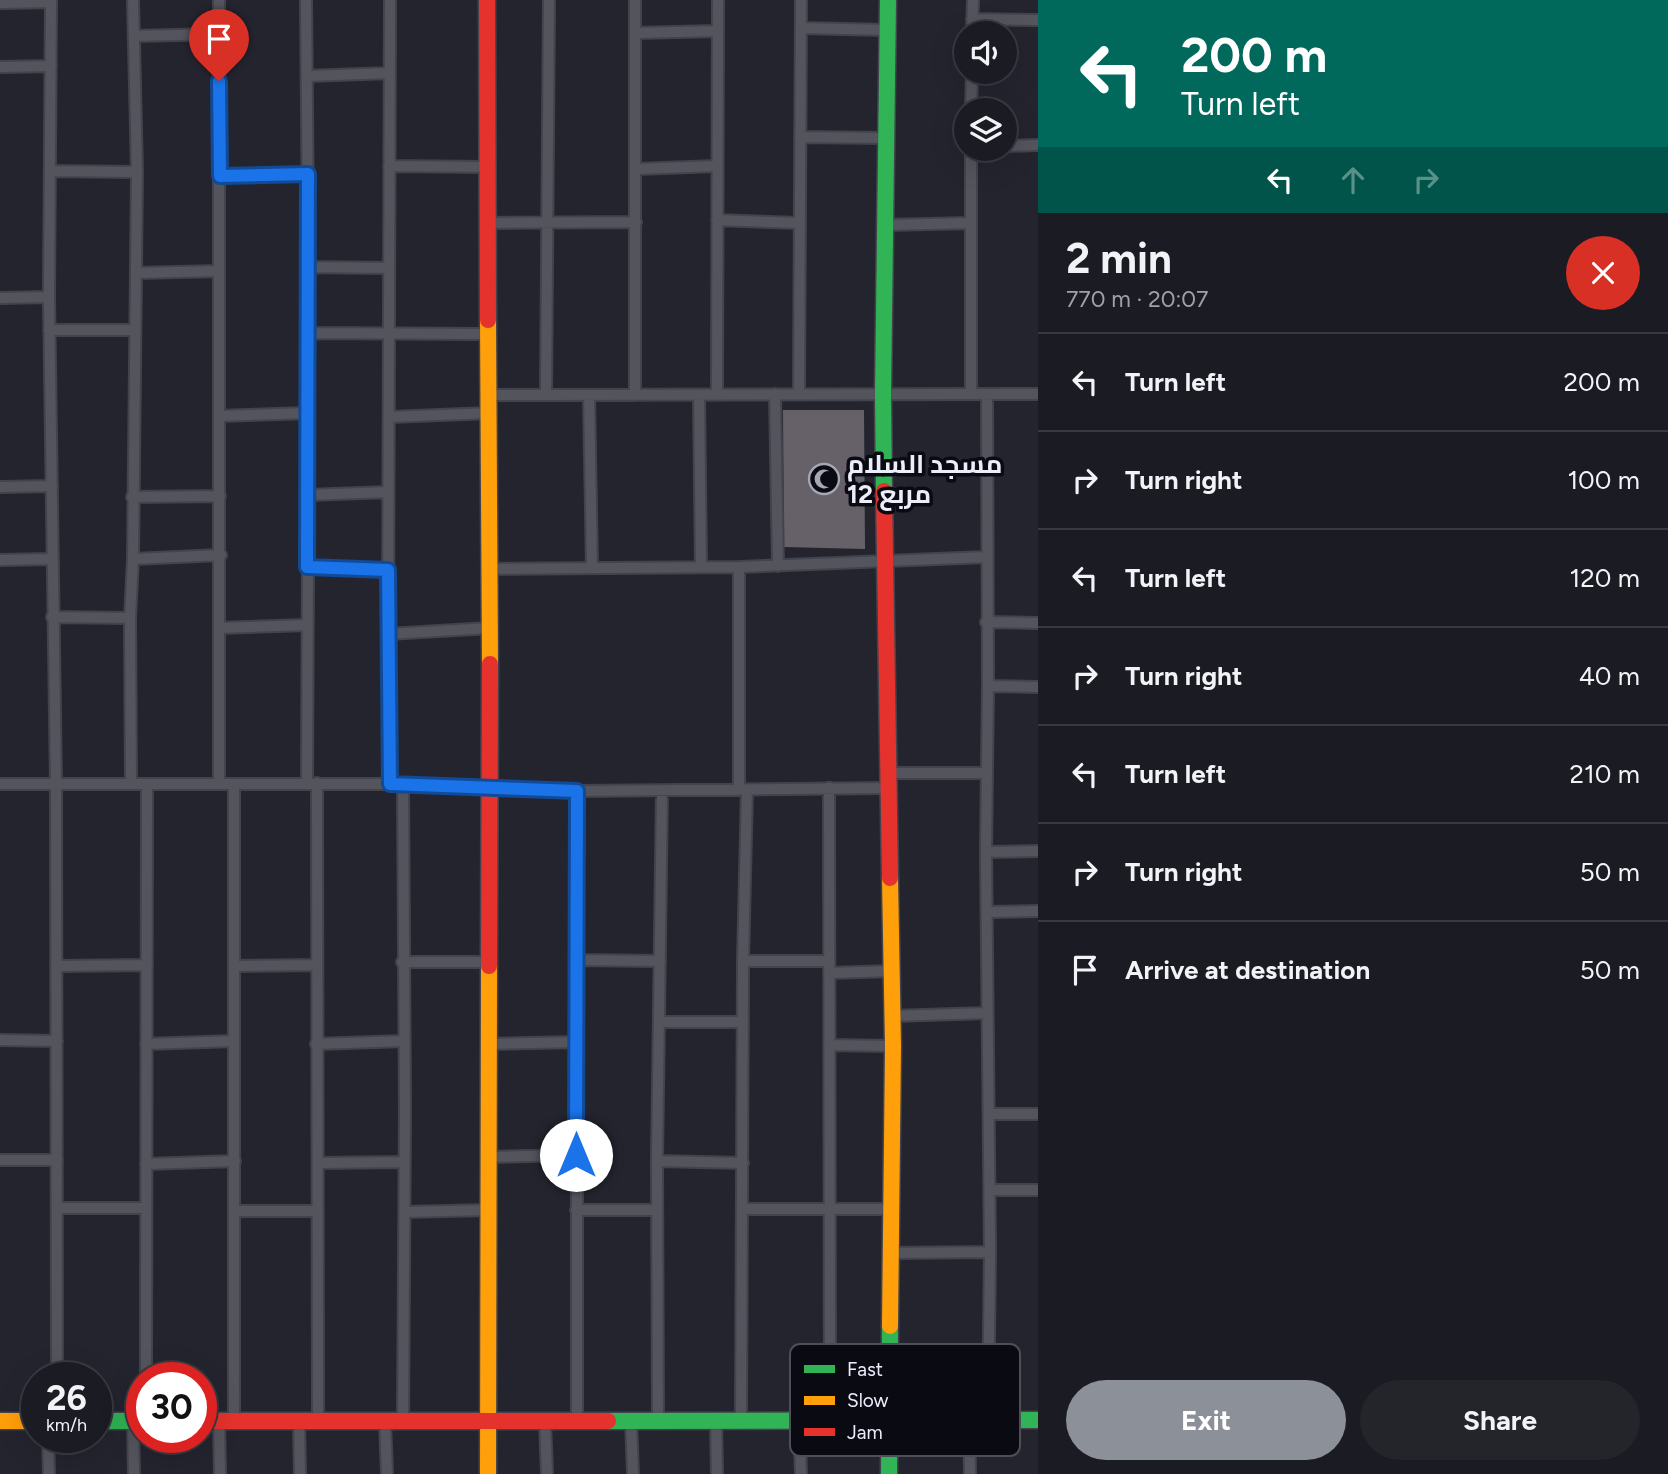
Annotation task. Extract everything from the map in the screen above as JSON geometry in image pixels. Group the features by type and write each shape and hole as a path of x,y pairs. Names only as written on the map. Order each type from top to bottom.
{"street":[{"path":"131,784 130,618 137,172 133,0"},
{"path":"219,0 219,784"},
{"path":"306,0 309,333 307,625 317,965 318,1421"},
{"path":"390,0 390,784"},
{"path":"487,0 490,395 488,1474"},
{"path":"546,395 549,0"},
{"path":"635,0 635,395"},
{"path":"717,395 718,0"},
{"path":"799,394 801,0"},
{"path":"888,0 883,394 892,971 889,1344"},
{"path":"973,0 972,19 1038,20"},
{"path":"0,3 51,1 49,298 56,784 57,1362"},
{"path":"801,28 887,30"},
{"path":"635,33 717,30"},
{"path":"134,36 218,34"},
{"path":"0,66 51,66"},
{"path":"307,76 390,73"},
{"path":"800,137 887,138"},
{"path":"1017,146 1038,145"},
{"path":"971,161 971,394"},
{"path":"389,166 488,166"},
{"path":"636,169 717,166"},
{"path":"50,171 137,172"},
{"path":"220,176 308,174"},
{"path":"717,220 799,223"},
{"path":"488,223 636,222"},
{"path":"885,225 971,223"},
{"path":"308,267 389,268"},
{"path":"136,273 219,271"},
{"path":"0,298 49,298"},
{"path":"50,330 135,330"},
{"path":"309,333 488,334"},
{"path":"775,394 778,566"},
{"path":"987,394 989,1344"},
{"path":"490,395 1038,394"},
{"path":"589,395 592,568"},
{"path":"699,395 701,567"},
{"path":"219,416 307,413"},
{"path":"388,417 490,413"},
{"path":"0,487 52,486"},
{"path":"307,495 388,492"},
{"path":"132,497 220,496"},
{"path":"133,559 221,555"},
{"path":"490,569 739,567 986,557"},
{"path":"0,559 51,559"},
{"path":"307,567 388,570"},
{"path":"739,567 743,790 741,1420"},
{"path":"52,617 130,618"},
{"path":"986,622 1038,623"},
{"path":"219,628 307,625"},
{"path":"388,634 490,628"},
{"path":"988,686 1038,687"},
{"path":"0,785 312,783 662,791 829,788 889,780 987,773"},
{"path":"220,1474 227,1421 234,1211 234,783"},
{"path":"146,1362 147,784"},
{"path":"402,784 405,1212 403,1420"},
{"path":"829,788 830,1344"},
{"path":"577,791 577,1421"},
{"path":"658,1420 657,1161 662,791"},
{"path":"986,852 1038,851"},
{"path":"988,912 1038,912"},
{"path":"577,960 660,961"},
{"path":"743,961 828,961"},
{"path":"402,962 489,962"},
{"path":"56,965 146,965"},
{"path":"234,966 317,965"},
{"path":"829,973 892,971"},
{"path":"892,1016 987,1013"},
{"path":"660,1022 743,1022"},
{"path":"0,1040 57,1041"},
{"path":"146,1044 234,1041"},
{"path":"316,1044 404,1041"},
{"path":"489,1044 576,1042"},
{"path":"829,1045 892,1046"},
{"path":"989,1114 1038,1114"},
{"path":"488,1157 576,1155"},
{"path":"0,1160 57,1160"},
{"path":"146,1164 234,1161"},
{"path":"657,1161 743,1163"},
{"path":"318,1163 404,1162"},
{"path":"990,1190 1038,1190"},
{"path":"57,1208 146,1208"},
{"path":"742,1209 890,1209"},
{"path":"405,1212 488,1210"},
{"path":"576,1210 657,1210"},
{"path":"234,1211 317,1211"},
{"path":"890,1253 990,1252"},
{"path":"631,1420 633,1474"},
{"path":"716,1420 717,1474"},
{"path":"217,1421 790,1420"},
{"path":"1020,1420 1038,1420"},
{"path":"0,1421 21,1421"},
{"path":"299,1421 300,1474"},
{"path":"385,1421 387,1474"},
{"path":"545,1421 547,1474"},
{"path":"48,1453 49,1474"},
{"path":"134,1474 135,1453"},
{"path":"800,1456 801,1474"},
{"path":"889,1456 889,1474"},
{"path":"970,1456 970,1474"}],"building":[{"name":"مسجد السلام مربع 12","path":"783,410 864,410 865,549 784,547"}],"traffic: fast":[{"path":"884,491 888,0"},
{"path":"890,1326 890,1344"},
{"path":"1020,1420 1038,1420"},
{"path":"112,1421 126,1421"},
{"path":"608,1421 790,1421"},
{"path":"889,1456 889,1474"}],"traffic: slow":[{"path":"488,320 490,664"},
{"path":"890,878 893,1046 890,1326"},
{"path":"488,1474 489,966"},
{"path":"0,1421 21,1421"}],"traffic: jam":[{"path":"487,0 488,320"},
{"path":"884,491 890,878"},
{"path":"489,966 490,664"},
{"path":"217,1421 608,1421"}],"place":[{"name":"مسجد السلام مربع 12","path":"824,479"}],"route":[{"path":"219,81 220,176 308,174 307,567 388,570 390,784 577,791 576,1155"}]}
